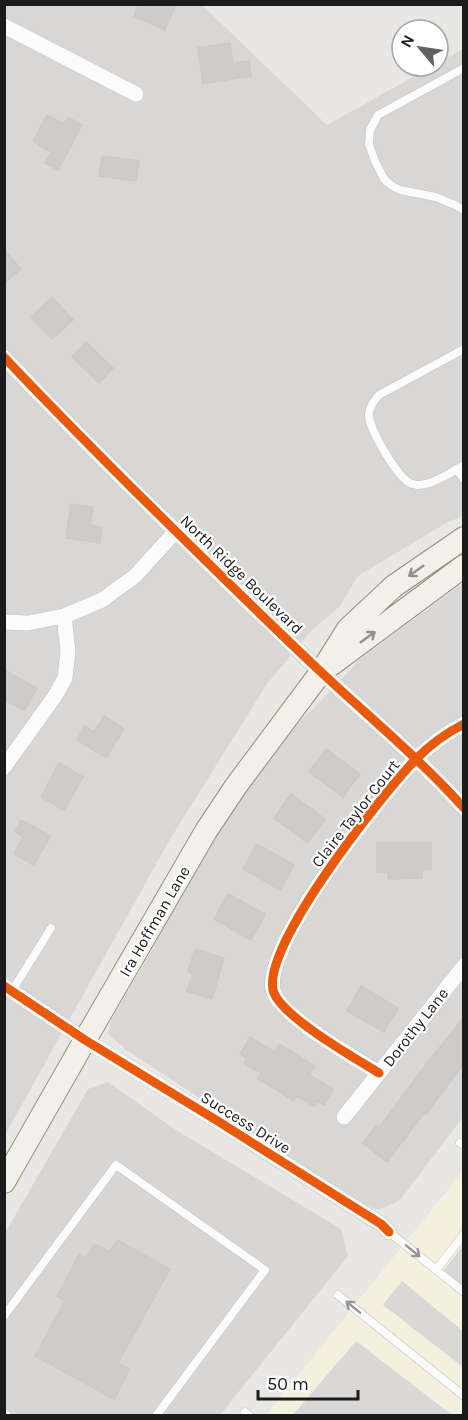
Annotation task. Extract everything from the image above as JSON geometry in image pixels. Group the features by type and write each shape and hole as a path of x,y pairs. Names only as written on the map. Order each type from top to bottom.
{"main road":[{"name":"Ira Hoffman Lane","path":"4,1182 206,831 236,786 321,672 348,629 394,586 463,536"},
{"name":"Ira Hoffman Lane","path":"321,672 464,566"}],"street":[{"path":"4,26 136,94"},
{"name":"North Ridge Boulevard","path":"4,357 176,531 464,807"},
{"path":"4,622 28,623 64,616 102,600 135,576 176,531"},
{"path":"4,767 55,696 65,678 68,651 64,616"},
{"name":"Claire Taylor Court","path":"379,1074 304,1025 281,1004 274,993 272,977 283,945 339,854 416,759 446,733 464,724"},
{"name":"Dorothy Lane","path":"344,1117 464,966"},
{"name":"Success Drive","path":"8,988 85,1040 381,1224 389,1232"}],"lane":[{"path":"464,68 378,115 370,130 369,144 384,179 392,186 400,190 436,197 464,210"},
{"path":"464,349 379,395 369,413 371,425 401,477 412,484 430,483 460,467 464,479"},
{"path":"8,988 51,928"},
{"path":"4,1316 116,1165 265,1270 156,1416"},
{"path":"389,1232 464,1292"},
{"path":"436,1269 462,1237"},
{"path":"338,1295 464,1396"},
{"path":"4,1413 8,1416"}],"shaded area":[{"path":"5,5 202,5 327,125 411,78 450,78 450,56 463,49 463,516 448,522 358,576 339,607 312,630 267,684 169,841 5,1135"},
{"path":"463,583 463,1117 400,1200 379,1210 342,1192 125,1049 108,1034 111,1021 210,842 291,730 359,660"},
{"path":"36,919 68,937 24,999 5,986 4,968"},
{"path":"108,1082 176,1130 341,1229 348,1256 220,1415 5,1416 5,1233 88,1089"},
{"path":"463,1171 463,1415 266,1415"},
{"path":"463,1245 463,1289 441,1274"},
{"path":"402,1281 463,1331 463,1367 383,1305"},
{"path":"356,1341 452,1415 293,1415"}],"building":[{"path":"139,4 176,4 165,30 134,16"},
{"path":"230,43 233,63 249,61 251,76 203,84 198,48"},
{"path":"47,115 64,124 68,117 82,125 58,170 45,163 51,152 33,141"},
{"path":"102,156 139,161 136,181 99,176"},
{"path":"4,249 21,269 4,283"},
{"path":"52,297 73,320 52,339 31,317"},
{"path":"86,342 113,368 99,383 72,357"},
{"path":"71,504 93,507 90,525 102,527 100,543 66,538"},
{"path":"4,670 37,688 25,710 4,700"},
{"path":"104,716 124,729 106,758 77,740 85,726 94,732"},
{"path":"326,749 360,774 343,797 309,772"},
{"path":"59,763 83,777 64,810 41,797"},
{"path":"291,794 325,819 308,843 274,818"},
{"path":"21,820 50,836 34,865 14,854 23,836 15,832"},
{"path":"377,843 431,843 431,869 422,869 422,878 388,879 388,872 377,872"},
{"path":"257,844 294,865 280,890 243,869"},
{"path":"228,894 265,914 251,940 214,919"},
{"path":"195,949 224,958 212,999 187,991 193,974 188,972"},
{"path":"361,986 398,1008 384,1032 347,1011"},
{"path":"464,1017 464,1063 387,1162 363,1143 376,1126 379,1128"},
{"path":"250,1037 275,1052 279,1044 315,1066 309,1075 333,1089 324,1105 317,1101 314,1106 296,1096 294,1101 258,1079 261,1073 244,1063 247,1058 240,1054"},
{"path":"117,1240 170,1269 118,1363 130,1369 114,1399 35,1356 65,1301 57,1296 79,1255 86,1259 94,1244 110,1252"}],"cycle path":[{"path":"4,357 228,582 321,672 412,755 464,808"},
{"path":"379,1073 321,1037 291,1014 274,993 274,972 285,943 303,909 353,836 416,759 438,740 464,724"},
{"path":"4,986 85,1040 381,1224 389,1232"}]}
